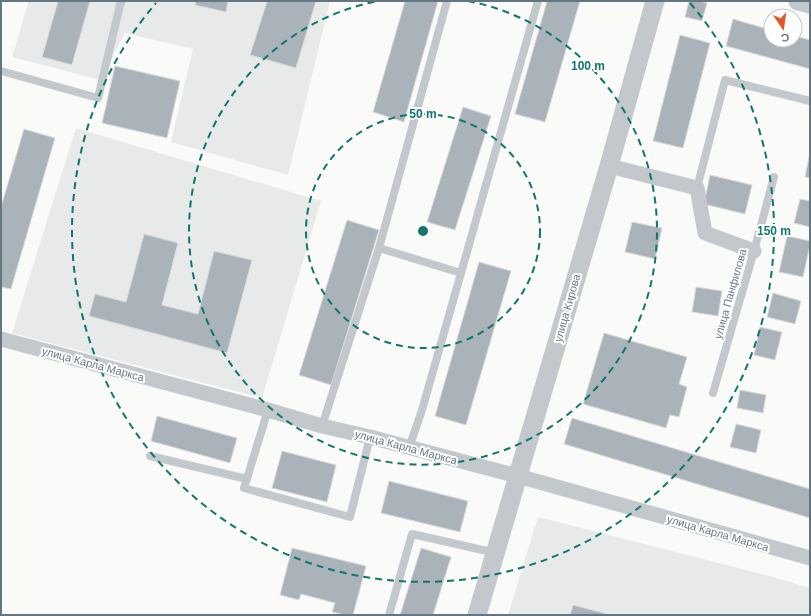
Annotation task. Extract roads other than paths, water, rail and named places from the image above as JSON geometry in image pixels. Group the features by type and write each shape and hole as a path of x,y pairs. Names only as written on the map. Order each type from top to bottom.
{"street":[{"name":"улица Кирова","path":"477,615 609,166 655,1"},
{"path":"798,1 810,4"},
{"path":"609,166 697,188 705,233 754,251"},
{"name":"улица Карла Маркса","path":"1,339 268,410 322,426 370,437 518,476 810,558"}],"lane":[{"path":"1,72 98,98 120,4 122,1"},
{"path":"322,426 379,248 447,1"},
{"path":"409,448 422,410 462,273 538,1"},
{"path":"697,188 725,80 810,101"},
{"name":"улица Панфилова","path":"713,393 774,177"},
{"path":"379,248 462,273"},
{"path":"268,410 244,488 350,517 370,437"},
{"path":"150,456 247,479"},
{"path":"389,615 412,534 496,552"}]}
